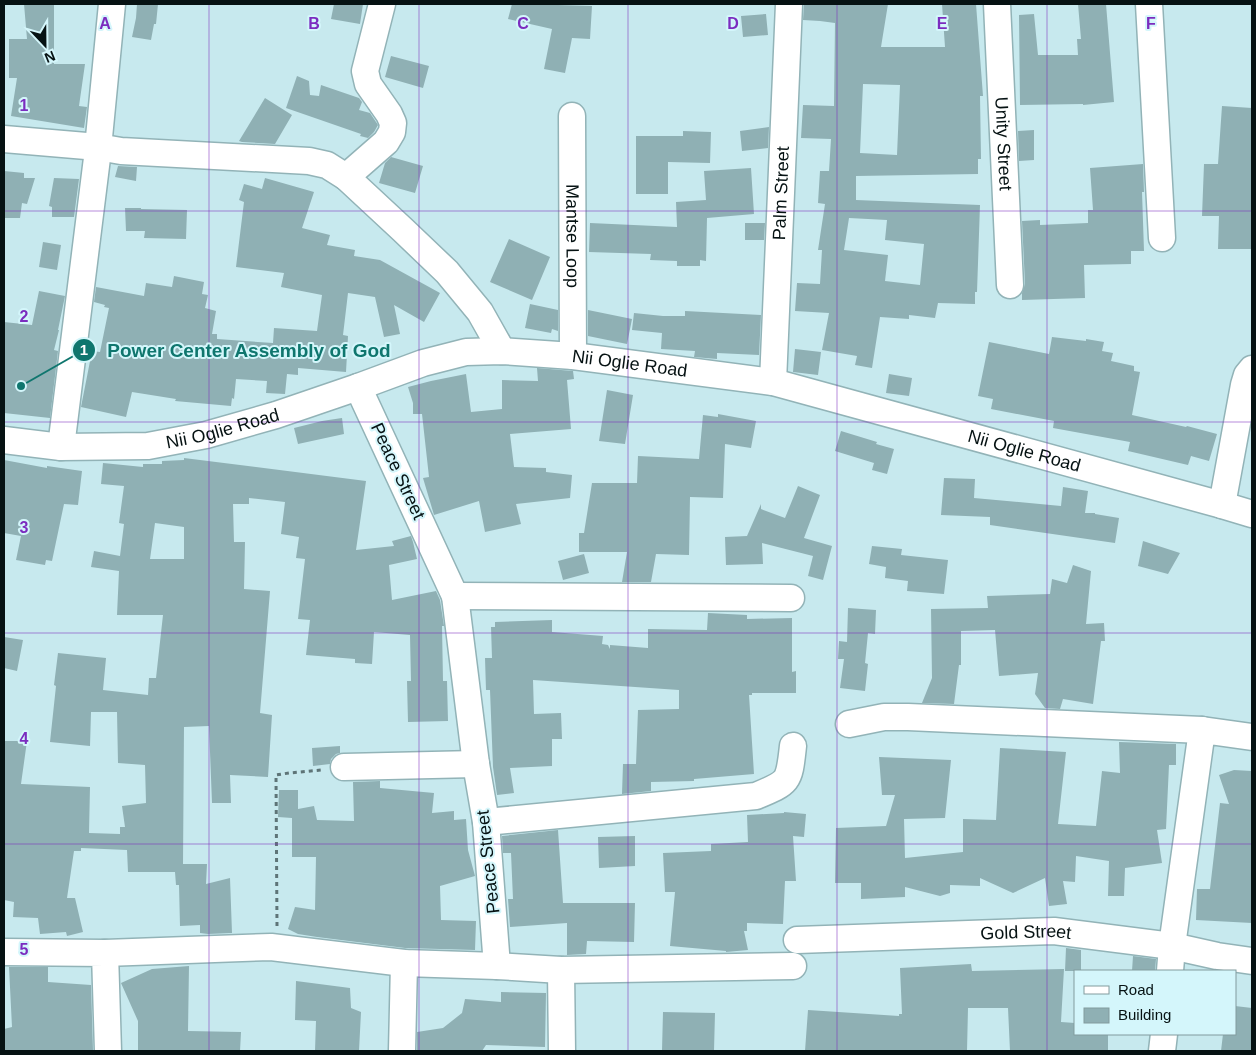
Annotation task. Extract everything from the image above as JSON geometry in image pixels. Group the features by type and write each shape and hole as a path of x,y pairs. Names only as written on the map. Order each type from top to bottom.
{"street":[{"path":"61,447 98,147 112,4"},
{"path":"346,177 386,142 392,132 393,123 368,84 365,71 382,4"},
{"name":"Palm Street","path":"773,382 789,4"},
{"name":"Unity Street","path":"997,4 1010,285"},
{"path":"1149,4 1162,238"},
{"name":"Mantse Loop","path":"572,116 573,356"},
{"path":"4,139 98,147 121,151 309,161 328,165 346,177 447,272 480,312 502,351"},
{"name":"Nii Oglie Road","path":"4,440 61,447 148,446 206,435 276,415 423,363 466,352 502,351 573,356 773,382 1252,514"},
{"path":"1222,505 1244,385 1252,369"},
{"name":"Peace Street","path":"358,387 455,596 476,764 486,822 497,966"},
{"path":"455,596 791,598"},
{"path":"849,724 884,717 908,717 1202,730 1252,737"},
{"path":"1171,959 1202,730"},
{"path":"486,822 756,796 778,787 785,781 790,772 793,746"},
{"path":"344,767 476,764"},
{"name":"Gold Street","path":"798,940 1054,931 1171,959 1217,956 1252,961"},
{"path":"4,952 105,953 277,948 404,963 561,970 793,966"},
{"path":"105,953 108,1051"},
{"path":"402,1051 404,963"},
{"path":"561,970 562,1051"},
{"path":"1162,1051 1164,1035"}],"path":[{"path":"277,948 276,776 344,767"}],"building":[{"path":"24,4 54,4 54,64 85,64 79,106 87,107 84,128 11,116 17,78 9,78 9,39 27,39"},
{"path":"137,4 158,4 156,24 154,24 151,40 132,37"},
{"path":"334,4 363,4 360,24 331,19"},
{"path":"512,4 592,6 590,39 572,38 565,73 544,69 552,29 508,19"},
{"path":"804,4 888,4 881,47 945,47 942,4 976,4 983,96 980,96 981,159 978,159 978,174 856,176 856,200 980,205 975,304 938,303 935,318 909,315 909,319 880,317 872,368 855,365 857,356 822,350 829,313 795,311 797,283 820,284 822,250 818,250 825,204 818,203 820,171 829,171 831,139 801,138 803,105 834,106 835,23 803,20","holes":["863,84 900,85 897,155 860,153","849,218 887,220 885,240 924,244 920,285 885,281 888,255 844,250"]},
{"path":"1078,4 1106,4 1114,102 1083,105 1020,105 1019,15 1034,14 1038,55 1078,55 1077,39 1081,39"},
{"path":"766,14 768,35 743,37 741,16"},
{"path":"391,56 429,66 423,88 385,77"},
{"path":"297,76 309,81 310,95 319,96 321,85 359,98 362,102 359,110 370,113 378,125 374,132 368,138 360,136 361,134 286,108"},
{"path":"265,98 292,115 275,144 239,141"},
{"path":"1222,106 1252,108 1252,249 1218,249 1219,216 1202,216 1204,164 1218,164"},
{"path":"769,127 768,148 742,151 740,131"},
{"path":"1034,130 1034,160 1019,161 1018,131"},
{"path":"683,131 711,132 710,163 668,162 668,194 636,194 636,136 683,136"},
{"path":"391,157 423,166 415,193 379,183 385,163"},
{"path":"1143,164 1144,251 1131,251 1131,264 1084,265 1085,298 1022,300 1025,284 1022,221 1040,220 1040,225 1088,223 1088,210 1093,210 1090,168"},
{"path":"118,166 137,167 136,181 115,177"},
{"path":"751,168 754,214 707,218 706,261 700,260 700,266 677,266 677,261 650,260 651,254 589,252 590,223 677,227 676,202 706,200 704,171"},
{"path":"4,171 24,173 24,178 35,178 27,204 22,203 20,218 4,218"},
{"path":"54,178 79,179 74,217 52,217 52,207 49,206"},
{"path":"265,178 314,192 302,228 330,235 327,245 355,250 354,256 380,260 440,293 424,322 394,305 400,334 384,337 375,297 348,293 343,335 348,336 346,372 298,368 298,375 287,374 285,394 266,393 267,381 236,379 234,399 232,398 231,406 175,401 176,399 132,392 126,417 81,407 92,351 100,352 109,308 94,302 96,287 144,296 146,283 172,287 174,276 204,282 202,294 208,295 205,308 216,311 212,334 217,334 217,339 273,343 274,328 317,331 322,295 281,287 284,273 236,267 244,202 239,200 244,184 262,189"},
{"path":"125,208 187,210 186,239 144,238 145,231 126,231"},
{"path":"745,223 765,223 764,240 745,240"},
{"path":"509,239 550,257 532,300 490,282"},
{"path":"43,242 61,245 57,270 39,267"},
{"path":"39,291 65,296 54,350 58,351 50,418 4,413 4,322 32,325"},
{"path":"530,304 558,310 558,331 552,329 551,333 525,328"},
{"path":"588,310 632,319 627,344 588,336"},
{"path":"685,311 761,315 759,355 717,353 717,359 694,357 695,351 661,349 662,333 632,330 634,313 685,316"},
{"path":"1052,337 1104,342 1102,351 1113,353 1111,361 1134,366 1134,371 1140,372 1132,415 1217,434 1209,461 1191,456 1188,465 1128,451 1130,442 1053,428 1054,421 991,409 993,399 978,396 989,342 1049,354"},
{"path":"795,349 821,352 818,375 793,372"},
{"path":"537,368 573,371 574,379 567,380 571,429 510,434 514,467 546,468 546,472 572,475 570,498 516,504 521,524 485,532 479,501 434,515 423,478 429,477 422,414 413,414 413,403 408,387 466,374 471,412 502,409 502,380 538,381"},
{"path":"889,374 912,378 909,396 886,393"},
{"path":"607,390 633,395 625,444 599,441"},
{"path":"718,414 756,421 751,448 725,444 723,498 690,497 689,555 656,554 651,582 622,582 627,552 579,552 579,533 584,533 592,483 637,483 638,456 699,459 703,415 718,417"},
{"path":"342,418 344,434 298,444 294,428"},
{"path":"841,431 894,449 887,474 872,470 874,463 835,451"},
{"path":"184,458 366,481 356,550 394,546 392,541 411,536 417,559 389,565 392,600 436,591 440,600 444,626 442,626 443,681 447,681 448,721 408,722 407,681 411,681 410,635 374,632 372,664 355,663 355,659 306,655 310,620 298,619 305,559 296,558 299,537 281,534 285,502 249,498 249,504 233,504 234,542 245,542 244,589 270,591 260,713 272,715 268,777 230,775 231,803 212,803 209,726 184,727 183,864 207,864 206,884 230,878 232,933 200,933 200,925 180,926 179,885 176,885 175,872 128,872 127,850 81,848 81,851 74,851 67,898 75,898 83,932 67,936 66,932 40,934 38,918 13,917 14,902 4,900 4,741 27,741 21,784 90,787 89,833 120,834 120,827 125,827 122,806 146,803 145,765 118,763 117,712 91,712 90,746 50,742 56,686 54,685 58,653 106,658 103,690 148,695 149,678 156,678 163,615 117,615 119,571 91,567 94,551 120,556 124,524 119,523 124,486 101,484 103,463 143,467 143,464 162,464 162,461 184,460","holes":["155,523 184,527 184,559 150,559"]},
{"path":"4,460 47,468 47,466 82,471 78,505 64,504 52,561 46,560 45,565 16,560 21,536 4,533"},
{"path":"944,478 975,479 974,498 1061,506 1063,487 1088,491 1085,513 1119,518 1115,543 990,525 990,517 941,515"},
{"path":"798,486 820,495 804,538 832,546 823,580 808,576 813,556 762,543 763,564 726,565 725,537 747,536 761,504 761,509 785,518"},
{"path":"1143,541 1180,553 1168,574 1138,566"},
{"path":"872,546 902,549 901,555 948,560 944,594 907,591 908,581 885,578 886,567 869,564"},
{"path":"584,554 589,573 563,580 558,561"},
{"path":"1073,565 1091,571 1086,624 1104,623 1105,641 1101,641 1093,704 1063,699 1060,709 1045,708 1035,694 1038,673 999,676 995,630 961,631 961,665 959,665 954,704 922,703 932,678 931,609 988,608 987,596 1050,594 1052,579 1067,583"},
{"path":"848,608 876,610 875,634 868,633 865,663 868,664 865,691 840,688 844,659 838,659 839,641 847,642"},
{"path":"708,613 747,615 747,619 792,618 792,672 796,671 796,693 752,693 752,695 749,695 754,774 694,779 694,781 651,782 651,791 622,794 623,764 636,764 638,710 679,709 679,690 533,680 534,714 561,713 562,739 552,739 552,766 510,768 514,793 497,795 493,767 490,690 486,690 485,658 492,658 491,627 495,627 495,622 552,620 552,632 603,636 602,644 608,645 610,649 610,645 648,648 648,629 707,630"},
{"path":"4,637 23,640 17,671 4,668"},
{"path":"1119,742 1176,744 1176,765 1169,765 1166,829 1157,830 1162,863 1125,868 1124,896 1108,896 1109,861 1076,856 1075,882 1063,881 1067,904 1049,906 1045,878 1013,893 980,878 980,886 950,885 950,893 940,896 905,887 905,897 861,899 861,883 835,883 836,828 886,826 895,795 882,795 879,757 951,760 945,818 904,819 905,858 963,852 963,819 996,820 1000,748 1066,752 1058,824 1096,826 1102,771 1120,773"},
{"path":"340,746 340,753 331,759 330,764 313,766 312,748"},
{"path":"1234,770 1252,771 1252,923 1196,920 1197,889 1210,889 1220,803 1229,804 1219,775"},
{"path":"380,781 380,788 434,793 432,813 454,811 454,820 466,819 468,850 475,876 440,886 441,920 476,921 475,950 405,948 298,934 288,929 295,907 315,910 316,857 292,857 292,818 278,817 279,790 298,790 298,809 314,806 317,820 354,821 353,782"},
{"path":"784,812 806,814 804,837 793,836 796,881 785,881 783,924 747,923 747,931 744,931 748,950 726,952 670,946 675,892 665,892 663,853 711,851 711,844 748,842 747,815"},
{"path":"558,830 563,903 635,903 634,942 587,941 586,954 567,955 567,923 510,927 508,899 513,899 511,853 503,853 502,836"},
{"path":"635,836 635,866 599,868 598,837"},
{"path":"1066,948 1081,950 1081,970 1065,971"},
{"path":"1133,956 1156,959 1155,970 1132,970"},
{"path":"971,964 972,971 1064,969 1061,1022 1074,1023 1074,1035 1108,1035 1108,1051 1010,1051 1008,1008 968,1008 967,1051 805,1051 808,1010 899,1016 899,1014 902,1014 900,968"},
{"path":"189,966 188,1031 241,1032 240,1051 138,1051 138,1021 121,983 152,969"},
{"path":"9,967 48,967 48,982 91,985 93,1051 4,1051 4,1029 12,1027"},
{"path":"296,981 350,988 351,1008 361,1012 359,1051 315,1051 316,1021 295,1020"},
{"path":"501,992 546,993 545,1047 486,1045 482,1051 417,1051 417,1032 443,1028 462,1013 465,999 501,1002"},
{"path":"1236,1006 1252,1008 1252,1051 1221,1051 1223,1035 1236,1035"},
{"path":"663,1012 715,1013 714,1051 662,1051"}],"place":[{"name":"Power Center Assembly of God","path":"21,386"}]}
